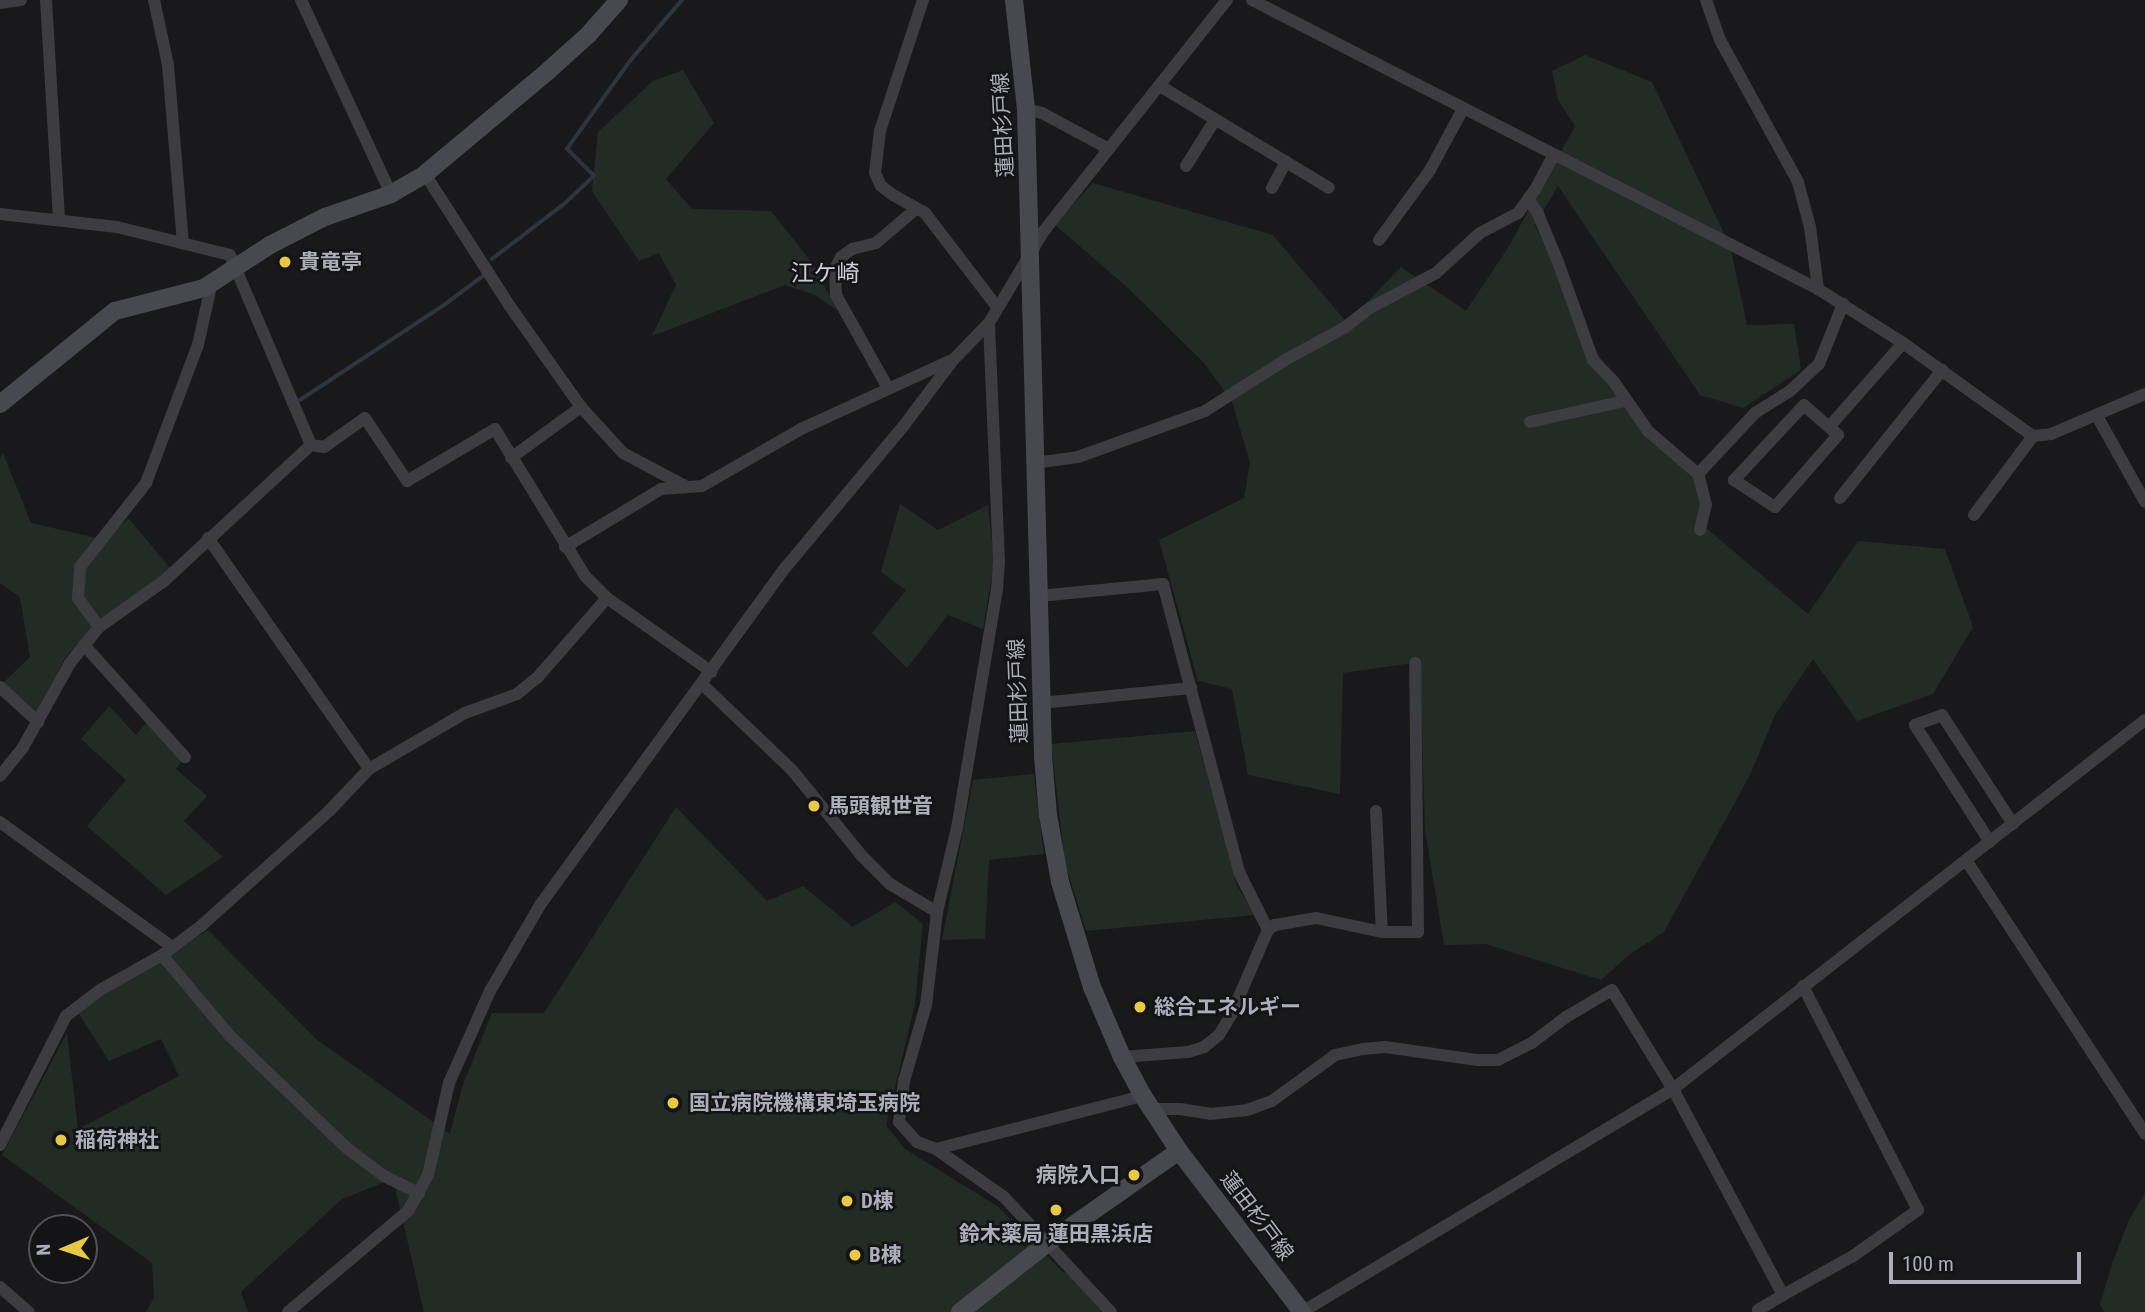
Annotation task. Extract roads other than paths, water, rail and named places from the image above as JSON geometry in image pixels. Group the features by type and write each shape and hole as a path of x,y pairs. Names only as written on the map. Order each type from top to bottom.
{"main road":[{"path":"0,404 115,311 177,297 212,282 270,245 326,217 391,194 425,174 474,136 568,53 620,0"},
{"name":"蓮田杉戸線","path":"1014,0 1026,109 1041,704 1048,815 1060,882 1079,952 1122,1057 1179,1152 1302,1312"},
{"path":"960,1312 1046,1244 1179,1152"}],"street":[{"path":"0,3 21,0"},
{"path":"46,0 59,219"},
{"path":"154,0 168,65 183,243"},
{"path":"301,0 391,194"},
{"path":"923,0 893,88 875,156 875,173 881,186 925,213 997,307"},
{"path":"288,1312 408,1211 428,1175 449,1083 491,991 540,905 703,685 786,566 905,424 953,360 989,323 1031,250 1227,0"},
{"path":"1252,0 1818,289 1903,343 2033,436"},
{"path":"1706,0 1720,40 1798,182 1810,227 1818,289"},
{"path":"1160,86 1329,188"},
{"path":"1026,109 1042,113 1109,149"},
{"path":"1379,240 1430,170 1463,109"},
{"path":"1186,166 1215,120"},
{"path":"1035,463 1078,457 1205,411 1285,360 1344,328 1370,308 1436,273 1480,233 1509,219 1529,200 1554,155"},
{"path":"1272,188 1286,162"},
{"path":"425,174 509,305 581,407 623,453 685,486"},
{"path":"1529,200 1538,214 1563,275 1588,352 1648,431 1698,474 1706,505 1700,530"},
{"path":"888,388 836,295 835,269 841,257 852,249 876,243 916,209"},
{"path":"0,214 117,227 230,255 311,445"},
{"path":"99,627 78,598 80,567 146,483 198,345 212,282"},
{"path":"1698,474 1755,413 1790,391 1819,364 1843,304"},
{"path":"989,323 999,561 960,816 937,912 926,1005 904,1081 899,1122 917,1142 936,1149 1004,1197 1111,1312"},
{"path":"1829,427 1903,343"},
{"path":"565,547 661,489 702,486 801,429 953,360"},
{"path":"1840,498 1942,370"},
{"path":"1974,515 2033,436 2052,433 2145,394"},
{"path":"1530,422 1625,401"},
{"path":"1804,405 1829,427 1838,435 1775,507 1734,480 1804,405"},
{"path":"511,458 581,407"},
{"path":"2097,416 2145,502"},
{"path":"311,445 324,447 365,418 407,481 495,429 585,576 607,598 712,671"},
{"path":"0,776 22,749 70,663 99,627 164,581 311,445"},
{"path":"208,538 369,769"},
{"path":"1038,596 1163,584 1238,872 1268,930"},
{"path":"0,1145 66,1016 100,990 167,951 201,926 329,811 369,769 465,713 517,694 537,678 607,598"},
{"path":"84,645 186,757"},
{"path":"1122,1057 1188,1052 1204,1047 1219,1035 1236,1006 1268,930 1275,925 1315,918 1382,932 1419,932 1415,663"},
{"path":"703,685 792,770 861,855 890,884 937,912"},
{"path":"0,687 38,722"},
{"path":"1041,704 1191,688"},
{"path":"1990,842 1915,725 1942,715 2012,824"},
{"path":"1302,1312 1673,1089 2145,720"},
{"path":"1376,811 1382,932"},
{"path":"0,822 167,951 230,1036 348,1149 384,1176 419,1193"},
{"path":"1966,860 2145,1134"},
{"path":"1759,1312 1758,1310 1783,1295 1853,1256 1918,1210 1803,986"},
{"path":"936,1149 1148,1102 1210,1114 1247,1110 1272,1101 1335,1055 1363,1049 1385,1047 1462,1058 1498,1060 1533,1042 1566,1017 1612,990 1673,1089 1783,1295"},
{"path":"0,1287 29,1312"}],"waterway":[{"path":"492,259 563,205 594,176 567,149 630,61 682,0"},
{"path":"300,400 447,303 483,276"}],"place":[{"name":"貴竜亭","path":"285,262"},
{"name":"馬頭観世音","path":"814,806"},
{"name":"総合エネルギー","path":"1140,1007"},
{"name":"国立病院機構東埼玉病院","path":"673,1103"},
{"name":"稲荷神社","path":"61,1140"},
{"name":"病院入口","path":"1134,1175"},
{"name":"D棟","path":"847,1201"},
{"name":"鈴木薬局 蓮田黒浜店","path":"1056,1210"},
{"name":"B棟","path":"855,1255"}],"district":[{"name":"江ケ崎","path":"825,274"}]}
